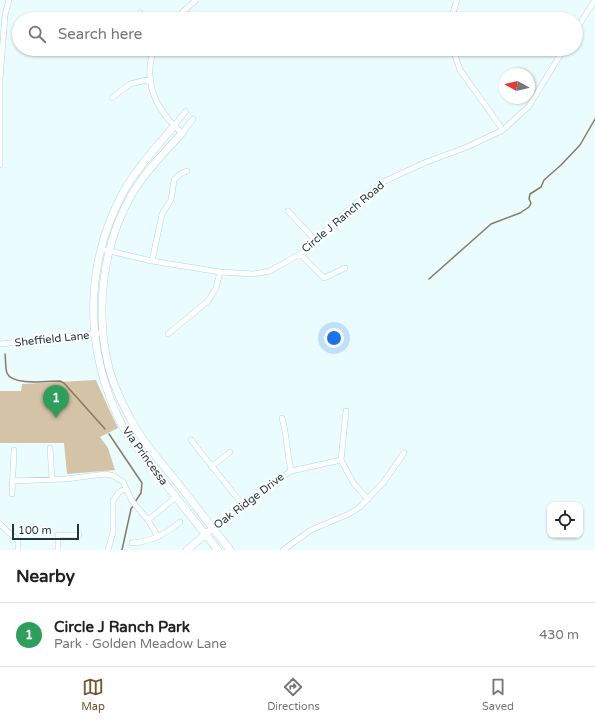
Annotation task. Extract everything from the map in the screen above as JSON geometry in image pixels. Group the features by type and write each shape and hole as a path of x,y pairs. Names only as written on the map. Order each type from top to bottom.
{"street":[{"path":"0,165 0,78 3,15 9,0"},
{"path":"183,12 196,0"},
{"path":"453,12 457,0"},
{"path":"583,19 595,0"},
{"path":"152,56 150,79 155,99 161,112 182,133"},
{"path":"455,56 460,70 503,130"},
{"name":"Circle J Ranch Road","path":"101,249 152,261 220,272 253,274 270,271 300,254 348,210 383,182 424,162 467,147 503,130 529,106 560,56"},
{"path":"112,98 130,84 150,79"},
{"name":"Via Princessa","path":"186,111 143,163 125,189 117,205 101,249 94,283 94,334 102,375 121,423 133,442 218,550"},
{"name":"Via Princessa","path":"194,119 150,168 133,194 123,213 110,251 103,292 103,333 108,365 130,418 150,449 230,550"},
{"path":"152,261 162,214 170,200 174,180 180,174 187,171"},
{"path":"288,211 315,240"},
{"path":"300,254 324,278 345,268"},
{"path":"168,334 208,301 216,288 220,272"},
{"name":"Sheffield Lane","path":"0,344 103,333"},
{"path":"346,411 341,460 354,484 368,499"},
{"path":"282,418 291,471"},
{"path":"191,440 242,504"},
{"path":"50,448 52,479"},
{"path":"12,494 14,450"},
{"path":"212,467 230,452"},
{"path":"283,550 310,530 348,514 360,507 383,483 404,453"},
{"name":"Oak Ridge Drive","path":"187,550 242,504 291,471 341,460"},
{"path":"12,481 106,474 118,478 122,482 132,502 148,520 158,537"},
{"path":"108,550 113,532 112,501 125,489"},
{"path":"148,520 176,497"},
{"path":"132,542 145,542 158,537 180,522"},
{"path":"0,524 18,541 18,550"},
{"path":"58,550 58,535 79,535"}],"shaded area":[{"path":"96,380 118,428 100,437 108,448 115,470 67,474 64,443 0,443 0,391 21,391 22,384"}],"waterway":[{"path":"429,279 491,224 520,213 529,207 531,203 529,199 530,194 541,187 544,180 580,145 595,119"},
{"path":"5,354 6,371 10,377 16,380 31,382 60,381 64,383 105,429"},
{"path":"109,434 142,483 141,493 135,502"},
{"path":"122,550 131,509 133,506"}],"place":[{"name":"Circle J Ranch Park","path":"56,418"}]}
